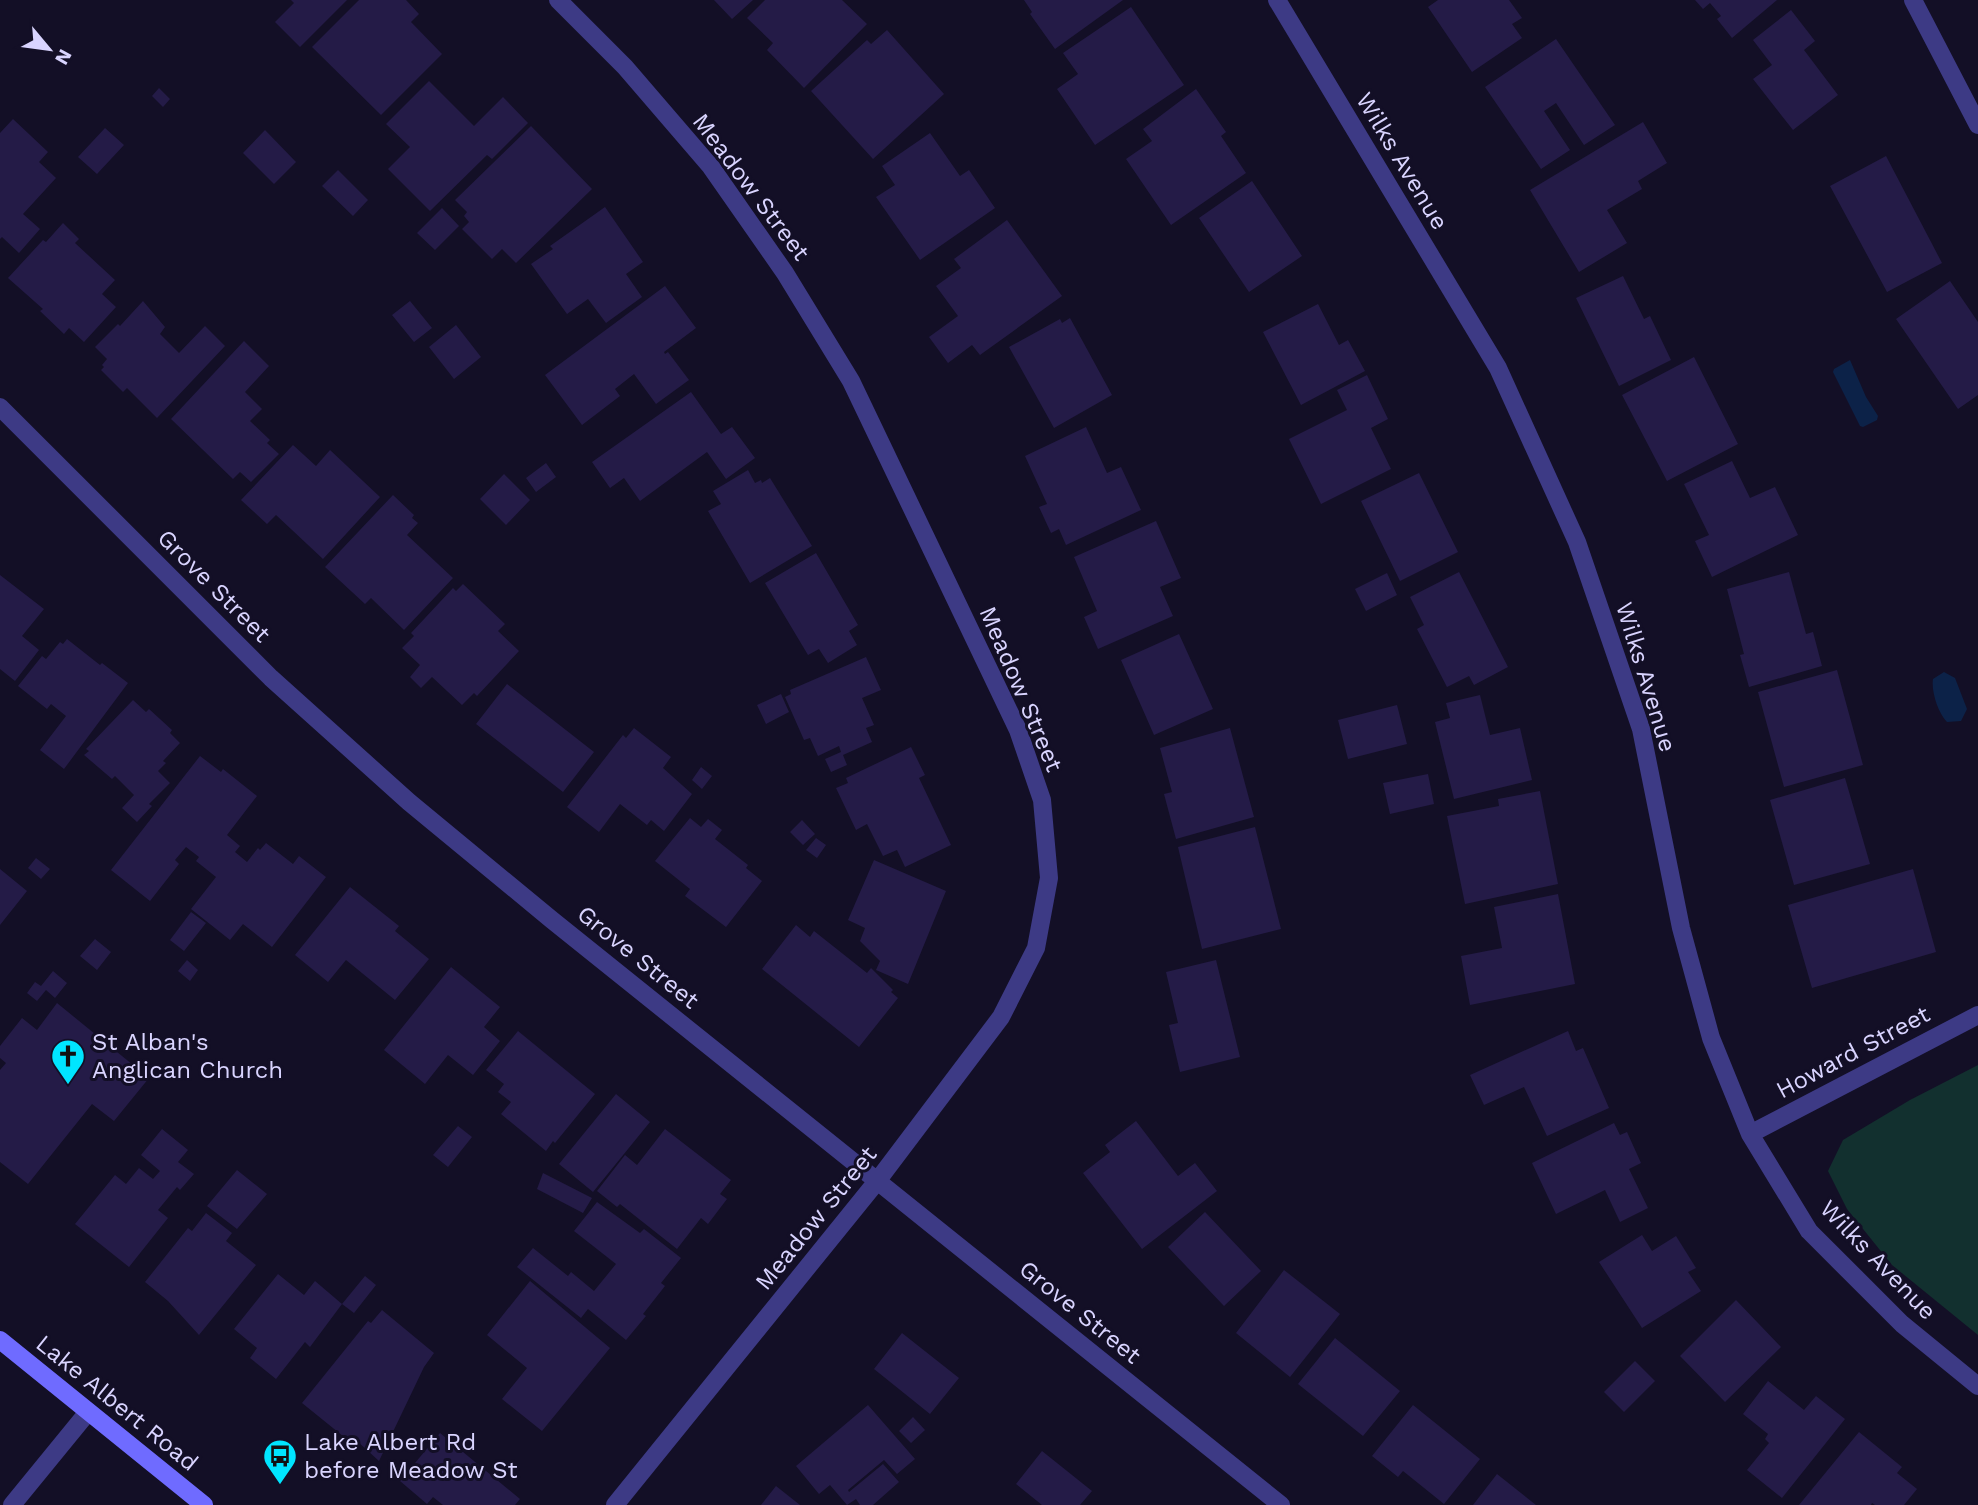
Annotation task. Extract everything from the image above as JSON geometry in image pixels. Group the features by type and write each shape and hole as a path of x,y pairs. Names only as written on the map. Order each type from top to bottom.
{"main road":[{"name":"Lake Albert Road","path":"0,1340 204,1505"}],"street":[{"name":"Meadow Street","path":"558,0 625,67 711,167 785,273 851,381 1018,730 1042,800 1049,878 1036,948 1001,1017 878,1180 615,1505"},
{"name":"Wilks Avenue","path":"1277,0 1498,368 1577,542 1641,729 1681,928 1711,1038 1750,1134 1809,1231 1902,1324 1978,1386"},
{"path":"1913,0 1978,125"},
{"name":"Grove Street","path":"0,407 271,678 409,802 552,920 1281,1505"},
{"name":"Howard Street","path":"1750,1134 1978,1015"},
{"path":"12,1505 88,1412"}],"green space":[{"path":"1978,1065 1978,1335 1892,1265 1847,1209 1828,1171 1843,1140 1910,1100"}],"water":[{"path":"1850,360 1866,397 1878,416 1877,420 1863,427 1860,426 1833,372"},
{"path":"1944,672 1955,678 1967,709 1961,721 1947,722 1936,702 1933,679"}],"building":[{"path":"291,0 347,0 300,47 275,22 294,3"},
{"path":"359,0 406,0 419,14 411,22 442,54 381,115 312,47"},
{"path":"714,0 753,0 732,19"},
{"path":"765,0 842,0 867,24 804,88 767,50 773,43 747,18"},
{"path":"1024,0 1123,0 1055,49 1030,14 1032,12"},
{"path":"1438,0 1509,0 1522,18 1512,24 1522,38 1472,72 1428,7"},
{"path":"1695,0 1777,0 1732,38 1717,19 1721,16 1710,3 1703,9"},
{"path":"1131,7 1184,85 1095,145 1057,89 1078,74 1063,53"},
{"path":"1791,10 1815,41 1804,50 1838,95 1793,130 1753,79 1772,65 1753,40"},
{"path":"887,30 944,94 873,159 811,91 867,40 871,44"},
{"path":"1556,39 1615,125 1584,145 1556,103 1544,111 1570,150 1541,169 1485,87"},
{"path":"429,81 474,126 503,97 528,123 492,159 487,155 430,211 388,169 410,147 386,124"},
{"path":"159,88 170,99 163,107 152,96"},
{"path":"1196,89 1226,132 1221,136 1246,173 1171,225 1126,159 1152,141 1143,129"},
{"path":"13,119 48,152 39,162 56,178 23,214 40,229 19,253 2,237 0,239 0,133"},
{"path":"1643,122 1667,163 1638,181 1642,189 1607,210 1627,243 1579,272 1530,190"},
{"path":"531,126 592,189 516,263 502,249 492,259 462,229 469,222 464,216 467,212 455,200"},
{"path":"105,128 124,145 97,174 78,157"},
{"path":"265,130 296,162 274,184 243,153"},
{"path":"930,133 960,176 969,170 995,208 920,260 876,197 895,185 882,166"},
{"path":"1886,156 1942,263 1887,292 1830,186"},
{"path":"338,170 368,200 353,216 322,186"},
{"path":"1252,181 1302,256 1249,292 1199,218"},
{"path":"605,207 643,262 626,274 642,297 606,323 588,299 567,314 531,264 553,249 550,246"},
{"path":"442,208 459,226 435,250 417,233"},
{"path":"1007,220 1062,296 980,355 972,345 948,363 929,337 958,316 936,286 961,268 954,259"},
{"path":"63,223 79,239 75,243 115,280 102,294 116,307 84,342 69,328 64,334 40,311 43,309 8,278 43,240 46,242"},
{"path":"1623,276 1644,319 1650,316 1671,360 1619,386 1576,298"},
{"path":"1950,281 1978,322 1978,395 1958,409 1896,319"},
{"path":"665,286 696,328 664,352 668,352 689,380 656,404 634,374 615,389 620,396 582,425 545,375"},
{"path":"143,301 165,327 160,334 179,353 205,326 225,346 157,418 127,388 123,392 101,370 107,359 95,347 118,324 120,326"},
{"path":"410,301 432,328 414,342 392,315"},
{"path":"1318,304 1339,345 1348,340 1365,371 1301,405 1263,332"},
{"path":"1070,318 1112,395 1054,428 1009,347 1060,319 1062,323"},
{"path":"456,325 481,357 454,379 429,347"},
{"path":"244,341 269,366 245,392 262,409 250,421 270,440 267,443 279,454 251,482 240,472 233,479 171,419"},
{"path":"1694,357 1738,444 1667,481 1622,395"},
{"path":"1367,375 1388,419 1371,428 1391,469 1321,504 1289,439 1347,410 1337,390"},
{"path":"691,392 721,434 732,427 755,458 726,479 707,452 640,501 624,478 610,488 592,462"},
{"path":"1086,427 1107,473 1121,467 1141,510 1066,545 1059,529 1051,533 1039,507 1047,504 1025,456"},
{"path":"293,445 316,466 330,450 380,497 323,559 276,515 267,524 241,500"},
{"path":"1732,461 1750,498 1775,487 1798,535 1712,577 1695,541 1709,535 1684,484"},
{"path":"546,463 556,477 536,492 526,478"},
{"path":"748,470 755,483 761,480 762,483 770,478 812,546 750,583 708,511 721,504 713,491"},
{"path":"1419,473 1458,552 1400,581 1361,501"},
{"path":"504,474 530,500 506,525 480,499"},
{"path":"393,495 414,515 412,518 418,523 407,535 453,578 404,630 371,598 365,604 325,567"},
{"path":"1156,521 1181,578 1160,587 1173,616 1098,649 1084,617 1097,611 1074,557"},
{"path":"816,553 858,625 849,631 857,645 828,663 819,649 808,655 765,583"},
{"path":"1459,572 1508,667 1474,685 1469,676 1447,687 1417,629 1424,625 1410,597"},
{"path":"1789,572 1806,634 1813,632 1822,666 1749,687 1740,655 1744,654 1727,589"},
{"path":"1387,573 1397,595 1366,611 1355,589"},
{"path":"0,575 44,609 22,636 39,650 15,681 0,669"},
{"path":"463,584 505,624 498,631 519,651 477,696 474,693 462,705 432,677 421,688 410,677 420,665 402,648 414,636 411,633 453,588 456,591"},
{"path":"1179,634 1213,709 1154,735 1121,660"},
{"path":"67,639 128,683 64,769 40,750 66,716 51,704 47,709 18,686 42,656 46,659 60,642 63,644"},
{"path":"866,657 881,690 862,698 874,725 866,728 872,742 843,755 847,765 831,772 825,759 841,752 839,746 818,756 810,738 804,740 785,697 791,694 790,690"},
{"path":"1837,670 1863,765 1784,787 1758,692"},
{"path":"507,684 594,752 563,792 476,724"},
{"path":"781,694 789,712 766,724 757,705"},
{"path":"1480,695 1490,735 1520,728 1532,780 1454,799 1435,722 1450,718 1446,703"},
{"path":"133,700 146,712 149,709 172,730 170,733 180,743 163,761 166,763 158,771 170,783 149,804 152,806 137,822 122,808 134,795 115,776 112,779 84,755 89,751 86,749"},
{"path":"1397,705 1407,744 1348,759 1338,720"},
{"path":"634,728 671,757 663,768 692,794 664,831 651,820 647,825 620,804 599,832 567,807 623,735 626,738"},
{"path":"1230,728 1254,817 1176,839 1164,794 1172,792 1160,748"},
{"path":"911,747 925,775 919,778 951,845 905,867 897,850 883,856 867,824 856,830 836,788 848,783 846,778"},
{"path":"200,756 221,772 223,769 257,796 227,835 240,846 235,852 247,862 258,848 260,850 266,843 293,864 299,856 326,877 272,947 243,924 230,940 191,909 216,877 196,861 199,857 186,847 175,860 179,864 150,901 111,870"},
{"path":"701,767 712,776 702,789 692,780"},
{"path":"1428,774 1434,804 1390,814 1383,783"},
{"path":"1845,778 1870,864 1794,885 1770,800"},
{"path":"1540,791 1558,884 1465,904 1447,816 1499,806 1498,799"},
{"path":"690,818 701,827 708,819 722,830 715,839 748,865 746,868 762,881 726,927 685,896 690,889 655,861"},
{"path":"802,820 815,834 803,845 790,832"},
{"path":"1255,827 1281,929 1202,949 1178,847"},
{"path":"816,838 826,845 817,858 806,850"},
{"path":"36,858 50,869 41,879 28,868"},
{"path":"874,860 946,891 908,984 876,970 880,961 860,941 865,928 848,920"},
{"path":"0,869 27,891 0,925"},
{"path":"1913,869 1936,952 1812,988 1788,905"},
{"path":"350,887 399,926 395,931 429,959 395,1000 346,960 328,982 295,955"},
{"path":"1558,894 1575,984 1470,1005 1461,956 1502,948 1494,907"},
{"path":"191,912 206,923 184,951 170,940"},
{"path":"796,925 810,937 814,931 867,973 871,968 898,998 859,1047 762,969"},
{"path":"95,939 111,952 97,970 80,956"},
{"path":"187,960 198,970 190,981 178,971"},
{"path":"1216,960 1240,1057 1180,1072 1169,1025 1178,1023 1166,972"},
{"path":"451,967 500,1007 484,1027 500,1041 473,1075 448,1055 425,1084 384,1050"},
{"path":"53,971 67,983 55,998 46,990 37,1001 27,993 35,982 41,986"},
{"path":"57,1003 149,1078 114,1121 92,1104 28,1184 0,1162 0,1070 6,1063 0,1058 0,1046 22,1018 37,1030"},
{"path":"518,1031 595,1094 546,1151 501,1114 511,1102 498,1092 504,1084 486,1070"},
{"path":"1568,1031 1576,1051 1583,1048 1609,1108 1547,1136 1524,1087 1484,1105 1470,1075"},
{"path":"616,1094 650,1122 593,1192 559,1164"},
{"path":"1136,1121 1178,1176 1195,1163 1217,1191 1142,1249 1083,1173 1110,1152 1105,1145"},
{"path":"1614,1123 1620,1135 1627,1132 1641,1163 1629,1169 1648,1208 1620,1222 1605,1190 1556,1214 1532,1163"},
{"path":"458,1126 472,1137 448,1167 433,1155"},
{"path":"162,1129 188,1150 178,1162 194,1174 180,1190 177,1187 158,1210 168,1218 129,1267 75,1224 115,1175 126,1184 139,1168 153,1179 160,1171 141,1155"},
{"path":"665,1129 731,1180 720,1194 727,1199 708,1224 701,1218 677,1249 620,1204 617,1207 597,1191 625,1155 637,1165"},
{"path":"237,1170 267,1194 237,1229 207,1206"},
{"path":"543,1173 592,1198 583,1213 537,1189"},
{"path":"597,1202 640,1233 644,1229 681,1258 661,1283 665,1286 643,1314 646,1316 626,1340 588,1309 581,1318 517,1267 533,1248 568,1276 571,1272 594,1291 616,1264 574,1231"},
{"path":"1205,1212 1261,1271 1224,1306 1168,1247"},
{"path":"206,1213 232,1233 226,1241 256,1265 199,1335 168,1301 145,1282 188,1228 192,1231"},
{"path":"1642,1235 1652,1251 1676,1236 1696,1268 1688,1272 1701,1291 1642,1328 1599,1262"},
{"path":"1284,1270 1340,1314 1290,1377 1236,1333"},
{"path":"278,1274 304,1295 315,1281 342,1304 310,1347 305,1342 276,1379 250,1358 257,1348 234,1329"},
{"path":"365,1276 376,1285 354,1313 342,1304"},
{"path":"530,1281 610,1348 542,1431 502,1399 527,1368 487,1335"},
{"path":"1736,1300 1781,1347 1725,1402 1680,1356"},
{"path":"382,1310 434,1353 424,1367 379,1461 357,1441 354,1445 302,1403 368,1321 371,1323"},
{"path":"902,1333 959,1378 930,1414 874,1369"},
{"path":"1335,1338 1400,1391 1363,1436 1298,1384"},
{"path":"1635,1361 1655,1381 1624,1412 1604,1392"},
{"path":"1768,1381 1804,1410 1816,1396 1845,1419 1782,1498 1747,1470 1769,1443 1765,1439 1768,1434 1743,1414"},
{"path":"868,1405 915,1459 897,1474 884,1460 848,1490 849,1492 883,1464 899,1482 873,1505 860,1505 856,1499 847,1505 830,1485 819,1494 796,1466"},
{"path":"1413,1405 1480,1459 1444,1504 1403,1471 1398,1477 1372,1456"},
{"path":"913,1417 925,1430 911,1443 899,1431"},
{"path":"1859,1432 1902,1467 1897,1473 1917,1489 1904,1505 1799,1505"},
{"path":"440,1433 520,1499 515,1505 443,1505 433,1497 427,1504 400,1481"},
{"path":"1042,1451 1092,1491 1080,1505 1042,1505 1016,1484"},
{"path":"1497,1474 1536,1505 1473,1505"},
{"path":"776,1486 800,1505 761,1505"}],"place":[{"name":"St Alban's Anglican Church","path":"68,1086"},
{"name":"Lake Albert Rd before Meadow St","path":"280,1486"}]}
